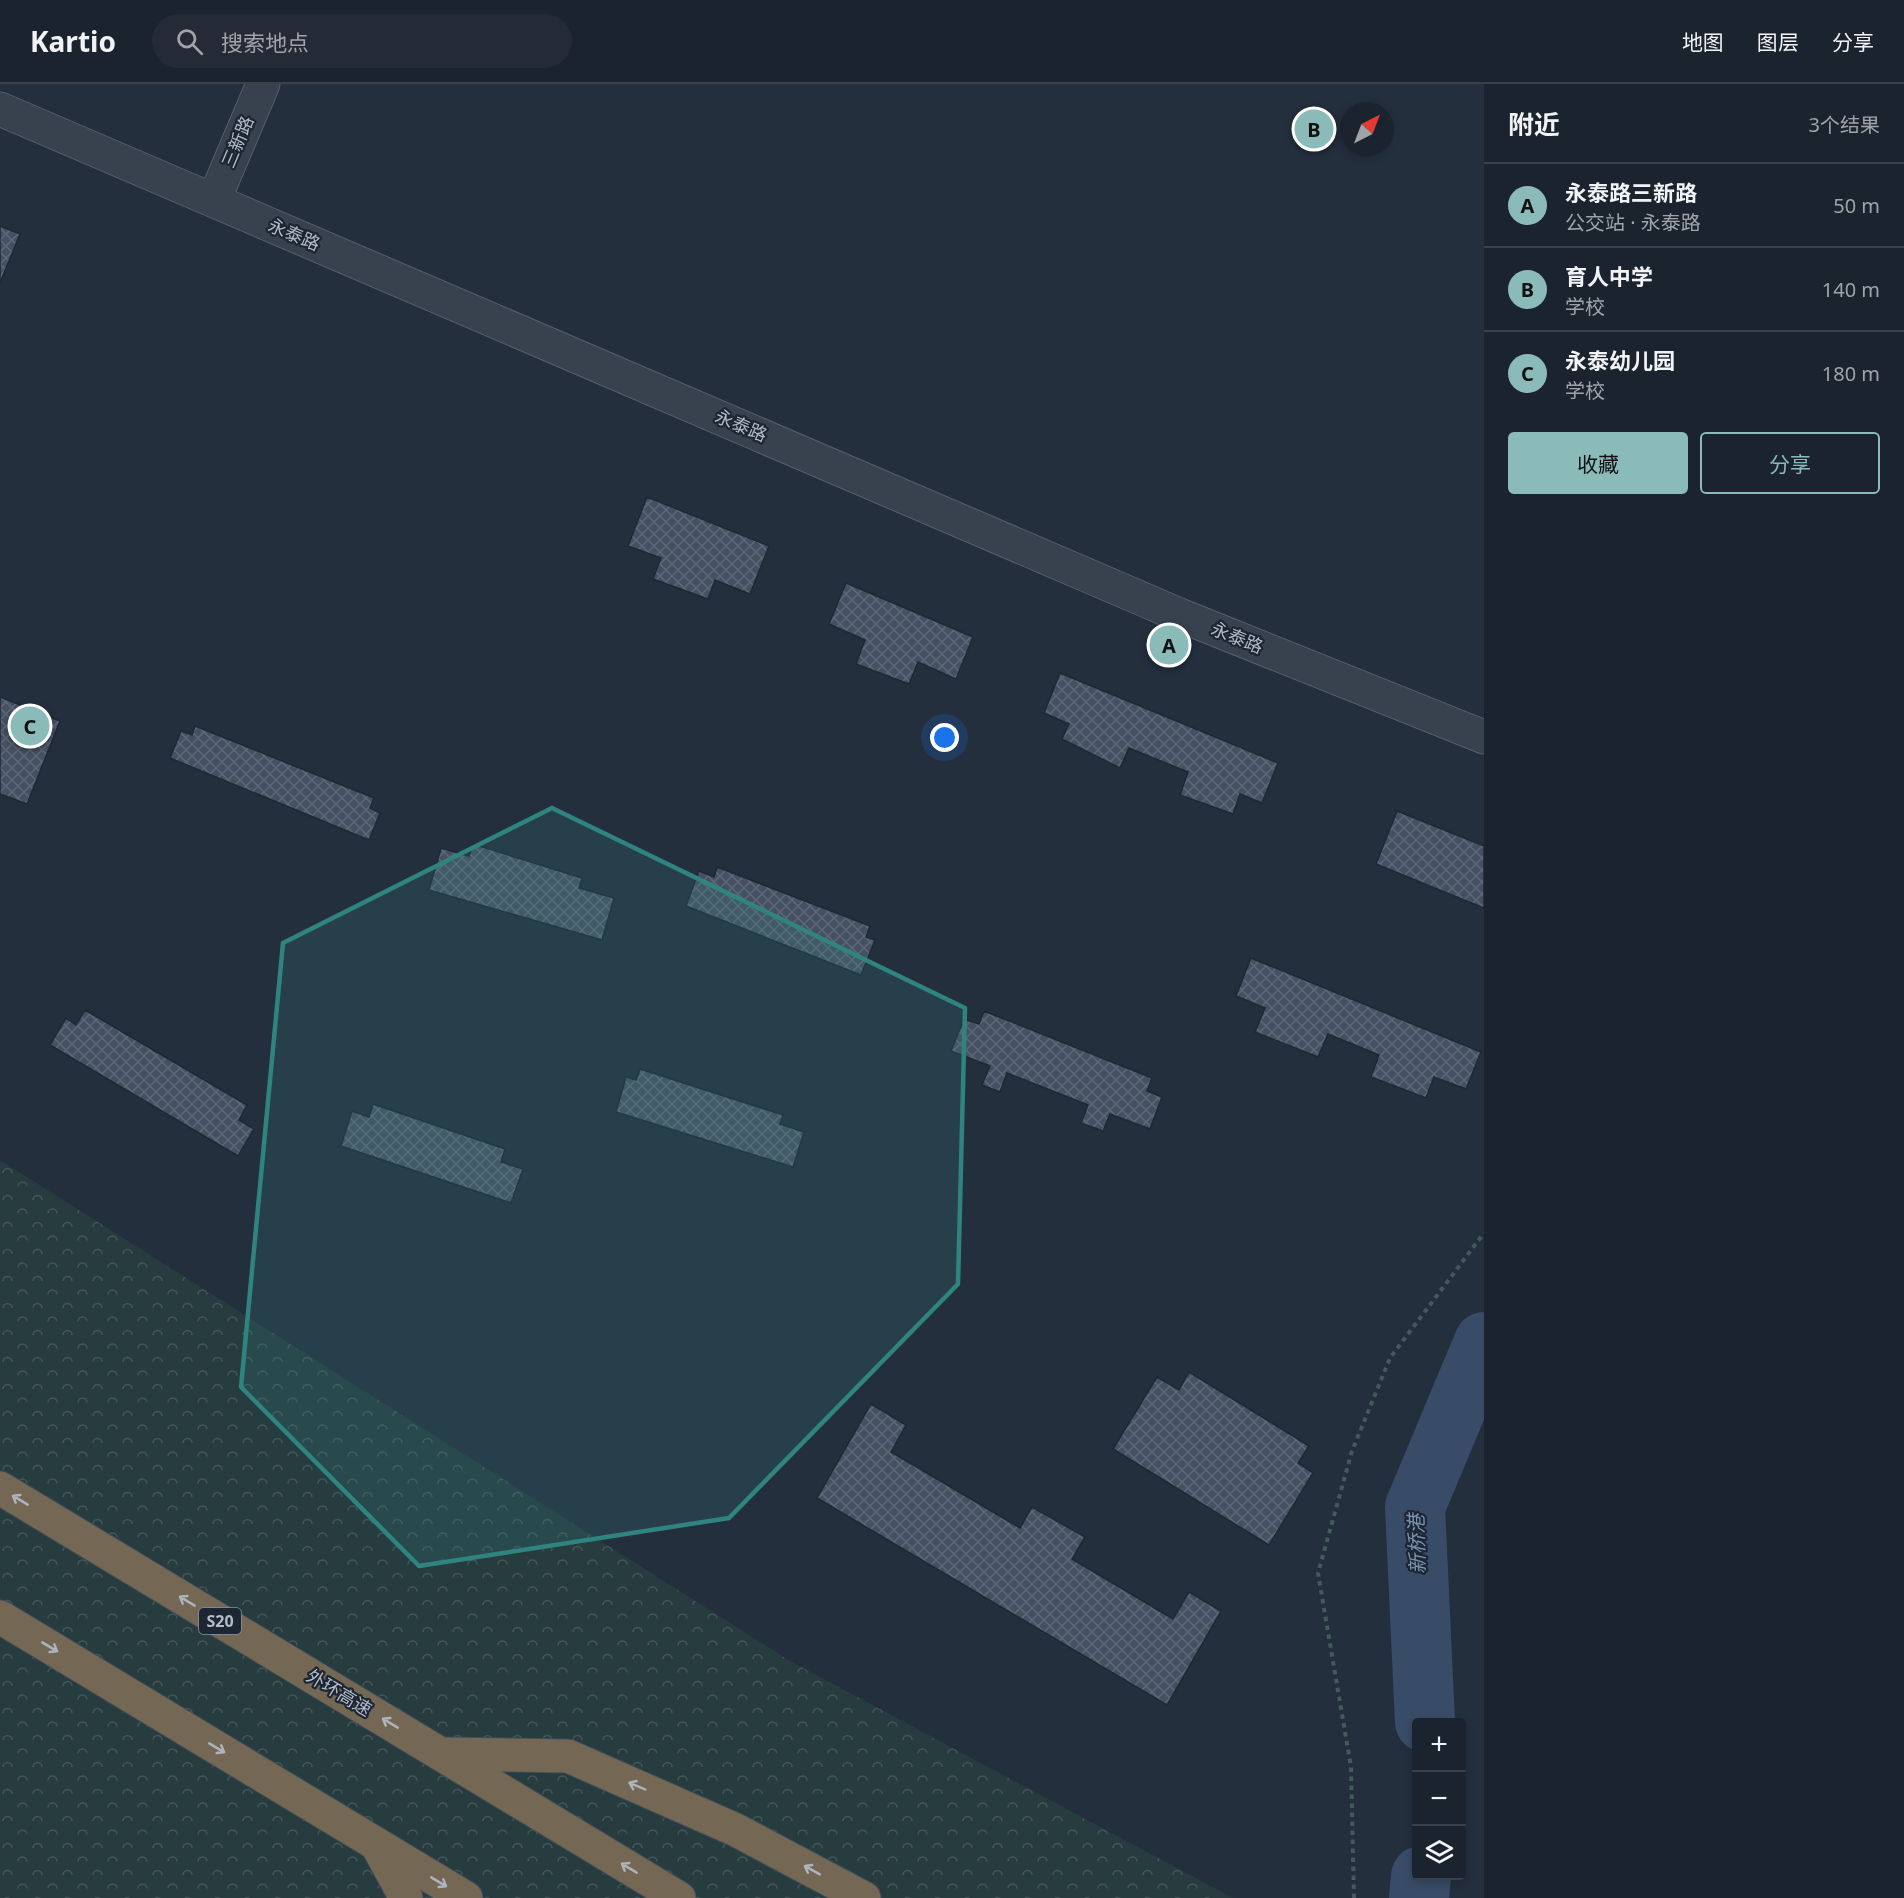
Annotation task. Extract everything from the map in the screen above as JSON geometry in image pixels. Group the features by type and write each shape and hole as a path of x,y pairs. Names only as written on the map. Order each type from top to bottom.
{"highway":[{"name":"外环高速","path":"0,1488 679,1898"},
{"path":"0,1617 465,1898"},
{"path":"440,1754 568,1756 736,1830 864,1898"},
{"path":"376,1844 406,1898"}],"street":[{"name":"三新路","path":"214,200 262,84"},
{"name":"永泰路","path":"0,109 1182,616 1484,737"}],"path":[{"path":"1354,1898 1351,1767 1318,1574 1352,1451 1390,1358 1484,1233"}],"highlighted area":[{"path":"552,808 965,1008 958,1284 729,1518 419,1566 241,1387 283,943"}],"green space":[{"path":"0,1160 790,1661 1233,1898 0,1898"}],"building":[{"path":"0,226 20,234 0,283"},
{"path":"647,497 769,546 750,594 715,580 708,599 653,579 661,558 628,546"},
{"path":"846,583 973,637 956,679 918,662 909,684 856,664 865,640 829,624"},
{"path":"1060,673 1278,763 1262,803 1240,794 1233,814 1180,795 1188,772 1129,748 1120,768 1062,739 1069,724 1044,713"},
{"path":"0,697 60,721 27,804 0,794"},
{"path":"195,726 374,798 370,808 380,813 369,840 170,758 181,731 192,735"},
{"path":"1397,811 1484,846 1484,908 1376,864"},
{"path":"473,844 582,878 579,888 614,898 602,940 429,890 441,848 469,856"},
{"path":"717,867 870,926 866,937 875,940 861,975 686,906 699,871 714,877"},
{"path":"1251,958 1481,1052 1466,1089 1434,1077 1426,1098 1371,1077 1379,1055 1328,1034 1318,1057 1255,1032 1265,1008 1236,996"},
{"path":"85,1010 247,1105 239,1120 254,1129 238,1156 50,1045 66,1018 76,1025"},
{"path":"984,1011 1152,1078 1147,1091 1162,1097 1150,1129 1110,1114 1103,1131 1081,1123 1088,1105 1007,1073 1000,1092 982,1085 990,1066 951,1051 964,1019 979,1024"},
{"path":"640,1069 783,1115 780,1124 804,1132 793,1167 616,1112 626,1077 636,1080"},
{"path":"373,1104 505,1149 501,1162 523,1169 511,1203 341,1146 352,1111 369,1117"},
{"path":"1189,1372 1309,1446 1298,1463 1313,1473 1269,1545 1113,1449 1157,1377 1179,1390"},
{"path":"871,1404 906,1425 891,1452 1020,1528 1032,1507 1085,1537 1072,1559 1173,1619 1189,1592 1221,1611 1167,1705 817,1498"}],"waterway":[{"name":"新桥港","path":"1425,1718 1415,1507 1484,1342"},
{"name":"新桥港","path":"1419,1898 1421,1880"}],"place":[{"name":"育人中学","path":"1314,129"},
{"name":"永泰路三新路","path":"1169,645"},
{"name":"永泰幼儿园","path":"30,726"}]}
